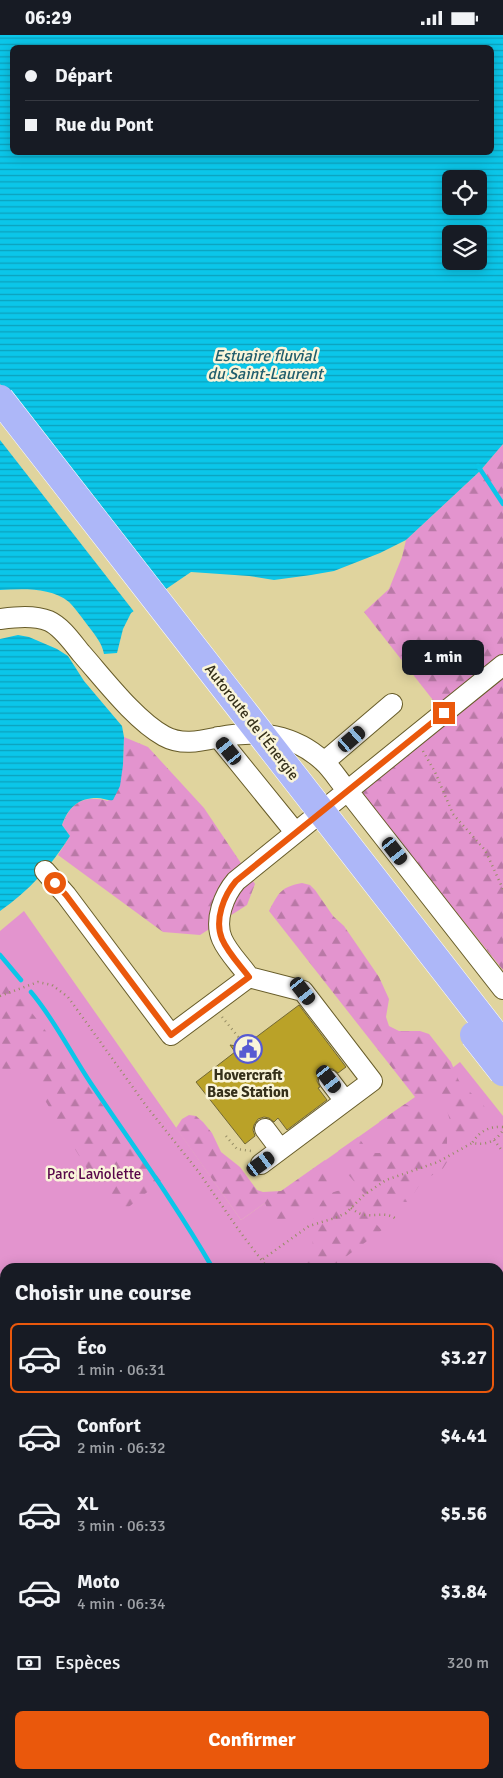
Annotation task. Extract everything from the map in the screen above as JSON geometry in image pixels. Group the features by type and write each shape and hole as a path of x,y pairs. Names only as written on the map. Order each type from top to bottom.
{"highway":[{"name":"Autoroute de l'Énergie","path":"0,399 503,1045"},
{"name":"Autoroute de l'Énergie","path":"0,426 503,1072"}],"street":[{"path":"0,619 34,618 53,623 127,704 165,737 187,742 245,734 271,734 311,751 324,762 347,790 503,989"},
{"path":"258,1156 280,1149 311,1120 345,1101 372,1081 303,991 249,977 223,942 219,928 222,905 230,888 295,832 503,665"},
{"path":"324,762 392,704"},
{"path":"218,737 295,832"},
{"path":"45,871 66,895 171,1035 249,977"},
{"path":"329,1079 345,1101"},
{"path":"264,1129 280,1149"}],"path":[{"path":"421,747 435,772 453,815 484,850 503,889"},
{"path":"0,997 38,982 52,985 68,997 147,1107 198,1171 243,1237 265,1263"},
{"path":"212,1005 245,1045"},
{"path":"263,1259 309,1226 335,1218 351,1208 364,1195 386,1179 438,1162 472,1143 486,1129 493,1127 503,1129 494,1140 485,1144 472,1143"},
{"path":"226,1137 237,1149 252,1151 258,1156"},
{"path":"494,1140 503,1152"},
{"path":"351,1208 366,1215 383,1214 396,1219"}],"green space":[{"path":"503,444 503,970 358,790 447,718 364,612 389,589 402,557 406,540 480,471"},
{"path":"124,737 148,747 204,808 255,884 247,905 200,935 163,932 58,855 70,836 62,825 69,811 79,802 85,800 99,799 108,801 123,765"},
{"path":"302,883 310,885 315,890 333,916 344,926 379,977 389,999 386,1017 389,1026 399,1031 420,1031 429,1034 451,1062 459,1081 485,1107 490,1116 488,1122 465,1137 454,1130 446,1109 438,1100 427,1097 415,1097 269,911 281,891 289,886"},
{"name":"Parc Laviolette","path":"24,911 241,1220 415,1097 460,1062 503,1116 503,1263 0,1263 0,931"},
{"path":"0,981 12,987 161,1181 120,1214 105,1198 30,1076 0,1068"},
{"path":"405,1104 432,1118 445,1129 447,1162 442,1170 423,1180 410,1201 394,1201 390,1209 375,1223 382,1230 337,1263 306,1263 313,1245 311,1235 314,1215 328,1194 345,1190 350,1192 362,1204 367,1204 370,1200 340,1165 338,1151 358,1137 370,1153 381,1153 386,1150 386,1136 379,1122"},
{"path":"189,1115 196,1116 203,1122 212,1133 221,1152 240,1167 257,1190 263,1192 281,1191 325,1160 330,1173 325,1189 289,1227 280,1227 272,1219 265,1203 241,1220 176,1128 182,1119"}],"water":[{"name":"Estuaire fluvial du Saint-Laurent","path":"0,35 503,35 503,444 480,471 406,540 380,553 334,571 311,575 274,580 249,576 191,572 131,613 123,629 117,653 104,654 94,633 69,602 62,597 36,590 0,590"},
{"path":"18,635 29,637 68,656 84,681 122,726 124,737 123,765 120,786 113,800 90,798 75,805 67,814 62,825 70,836 63,847 30,886 0,911 0,639"}],"pier":[{"path":"0,384 163,594 135,613 0,440"}],"building":[{"path":"299,1005 346,1067 338,1073 333,1069 327,1068 318,1075 317,1081 320,1087 318,1088 327,1100 287,1130 278,1118 274,1122 264,1117 258,1119 253,1130 255,1136 245,1144 196,1082 235,1052 230,1045 243,1047"}],"waterway":[{"path":"478,466 503,504"},
{"path":"0,955 21,980"},
{"path":"31,992 47,1013 90,1082 168,1196 210,1263"}],"place":[{"name":"Hovercraft Base Station","path":"248,1049"}],"route":[{"path":"55,883 171,1035 249,977 223,942 219,928 222,905 230,888 242,875 444,713"}]}
